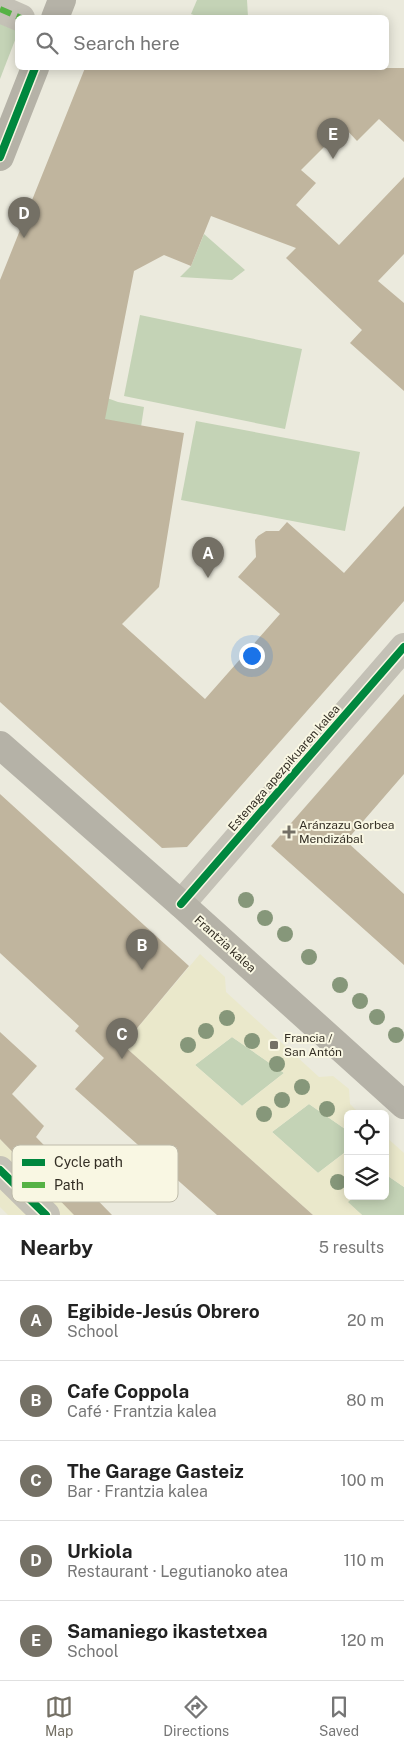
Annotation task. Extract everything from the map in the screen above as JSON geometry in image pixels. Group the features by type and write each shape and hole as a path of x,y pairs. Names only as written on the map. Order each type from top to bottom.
{"main road":[{"path":"56,15 62,0"},
{"path":"0,157 34,70"},
{"name":"Frantzia kalea","path":"0,745 404,1104"}],"street":[{"path":"0,9 15,15"},
{"name":"Estenaga apezpikuaren kalea","path":"181,904 404,647"},
{"path":"0,1170 12,1182"},
{"path":"33,1202 46,1215"}],"green space":[{"path":"197,0 247,0 248,15 191,14"},
{"path":"0,4 15,16 15,40 0,79"},
{"path":"204,234 245,270 232,280 180,277 191,266"},
{"path":"140,315 302,349 285,429 124,396"},
{"path":"88,391 118,402 144,407 139,440 72,432"},
{"path":"196,421 360,452 345,531 181,500"},
{"path":"232,1037 284,1073 242,1106 195,1065"},
{"path":"309,1104 344,1128 344,1153 318,1173 272,1132"},
{"path":"389,1177 404,1187 404,1215 362,1215 347,1202 350,1200 389,1200"}],"shaded area":[{"path":"200,954 225,977 226,992 319,1077 333,1076 349,1089 350,1104 356,1110 344,1110 344,1128 309,1104 272,1132 318,1173 344,1153 344,1200 350,1200 348,1202 362,1215 313,1215 123,1045","holes":["232,1037 284,1073 242,1106 195,1065"]},
{"path":"0,1139 12,1151 12,1202 62,1202 75,1215 8,1215 0,1207"},
{"path":"389,1140 404,1153 404,1187 389,1177"}],"building":[{"path":"389,68 404,68 404,142 379,119 357,141 344,127 301,170 316,183 296,205 339,245 404,177 404,254 378,281 404,303 404,391 350,343 362,330 286,258 296,248 211,216 191,266 164,255 134,271 105,419 184,433 159,587 122,624 205,699 280,614 238,577 256,557 255,540 258,536 266,531 279,531 287,522 344,573 404,506 404,601 187,847 162,848 0,702 0,280 84,70 389,70"},
{"path":"404,694 404,774 346,841 404,894 404,965 271,846"},
{"path":"0,794 189,966 123,1045 313,1215 217,1215 178,1180 178,1145 138,1145 75,1089 104,1058 75,1031 79,1026 0,953"},
{"path":"0,1032 37,1066 12,1094 44,1126 36,1137 44,1145 12,1145 12,1151 0,1139"},
{"path":"61,1202 99,1202 112,1215 74,1215"}],"marked path":[{"path":"0,9 15,15"}],"cycle path":[{"path":"0,157 34,70"},
{"path":"181,904 404,647"},
{"path":"0,1170 12,1182"},
{"path":"33,1202 46,1215"}],"place":[{"name":"Samaniego ikastetxea","path":"333,159"},
{"name":"Urkiola","path":"24,238"},
{"name":"Egibide-Jesús Obrero","path":"208,578"},
{"name":"Aránzazu Gorbea Mendizábal","path":"289,832"},
{"name":"Cafe Coppola","path":"142,970"},
{"name":"Francia / San Antón","path":"274,1045"},
{"name":"The Garage Gasteiz","path":"122,1059"}]}
